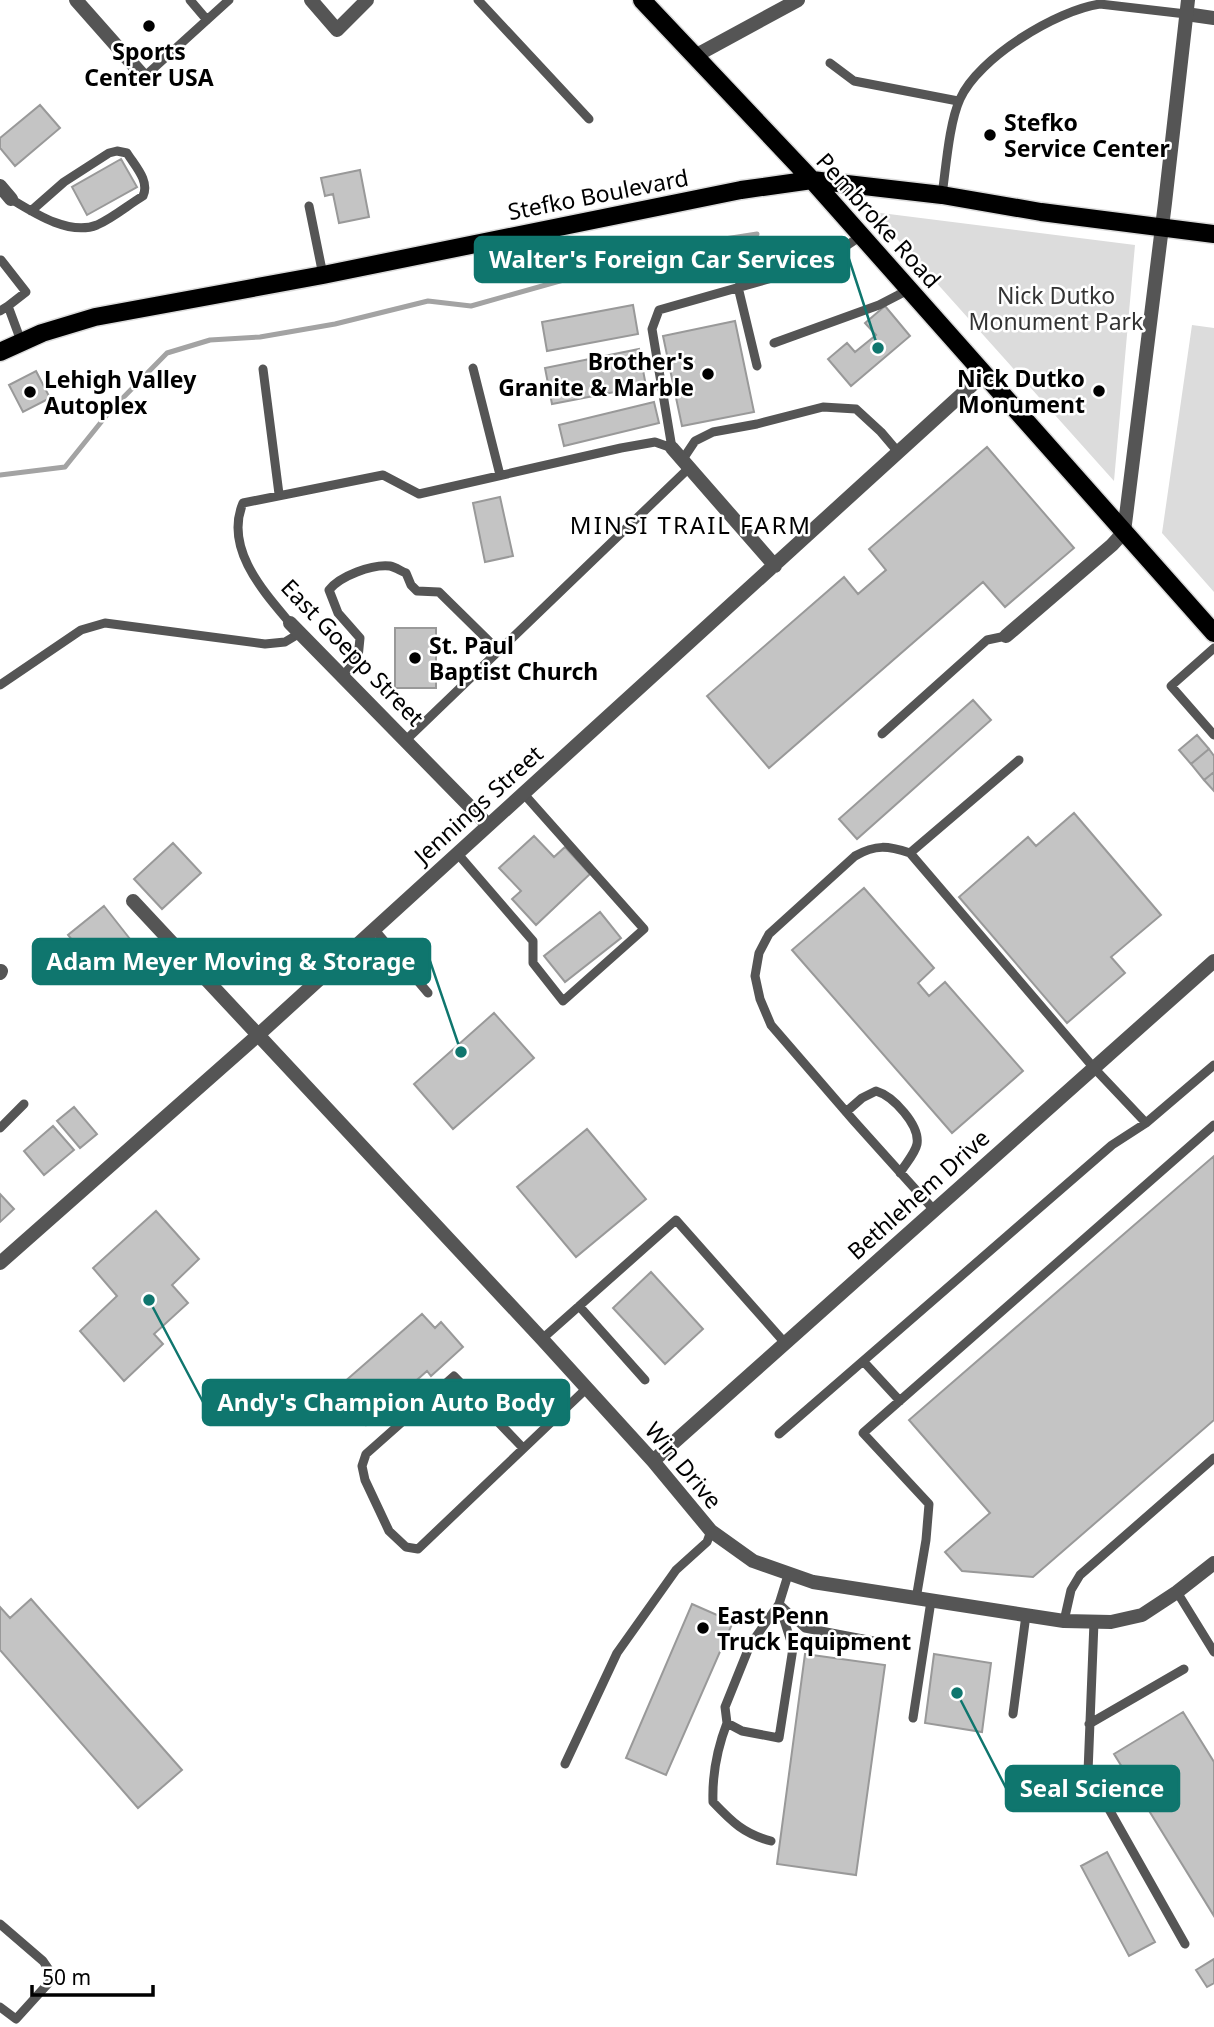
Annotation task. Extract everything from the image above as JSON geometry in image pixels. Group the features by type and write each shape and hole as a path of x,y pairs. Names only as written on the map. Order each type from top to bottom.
{"main road":[{"name":"Pembroke Road","path":"642,0 812,180 1214,633"},
{"name":"Stefko Boulevard","path":"0,352 21,341 95,317 323,275 741,190 812,180 942,195 1041,212 1214,234"}],"street":[{"path":"76,0 144,77"},
{"path":"311,0 337,30 368,0"},
{"path":"695,56 798,0"},
{"path":"1006,636 1124,532 1187,7 1214,18"},
{"path":"0,186 11,199"},
{"name":"Jennings Street","path":"0,1263 257,1036 983,375"},
{"path":"672,448 775,566"},
{"name":"East Goepp Street","path":"295,628 488,825"},
{"name":"Win Drive","path":"132,901 542,1339 653,1461 711,1531 753,1561 813,1582 1064,1621 1094,1622 1111,1622 1142,1615 1214,1563"},
{"name":"Bethlehem Drive","path":"653,1461 1214,961"}],"lane":[{"path":"190,0 207,20"},
{"path":"144,77 229,0"},
{"path":"478,0 589,119"},
{"path":"942,195 958,101 973,78 999,54 1083,4 1187,7"},
{"path":"830,63 851,80 958,101"},
{"path":"11,199 31,211 71,228 95,226 143,196 146,190 144,180 127,153 109,153 64,182 31,211"},
{"path":"309,206 323,275"},
{"path":"473,368 500,475 655,442 672,448 652,329 659,310 825,260 861,236"},
{"path":"1,260 26,292 4,309 21,341"},
{"path":"738,287 757,366"},
{"path":"774,343 879,305 908,290"},
{"path":"263,369 279,494"},
{"path":"406,740 499,651 686,463 695,441 713,432 757,425 823,407 856,409 898,452"},
{"name":"East Goepp Street","path":"295,628 260,588 240,549 239,512 243,503 383,475 419,494 500,475"},
{"path":"343,676 358,658 360,638 338,612 328,590 336,581 363,570 391,566 406,573 417,591 439,592 499,651"},
{"path":"0,685 81,630 105,623 265,644 285,642 295,628"},
{"path":"882,734 987,640 1006,636"},
{"path":"1214,648 1171,687 1214,735"},
{"path":"910,853 1019,760"},
{"path":"457,853 533,941 533,963 563,1001 644,929 523,793"},
{"path":"934,1210 771,1025 760,999 755,976 759,953 769,934 855,856 870,848 892,847 910,853 1094,1068 1146,1123"},
{"path":"373,929 428,993"},
{"path":"779,1434 1112,1146 1146,1123 1214,1065"},
{"path":"846,1112 862,1098 876,1091 888,1095 911,1122 917,1136 917,1147 900,1172"},
{"path":"0,1128 24,1104"},
{"path":"916,1599 929,1504 863,1433 1214,1125"},
{"path":"542,1339 676,1220 785,1343"},
{"path":"579,1306 645,1380"},
{"path":"864,1362 900,1401"},
{"path":"523,1448 454,1376 366,1454 362,1466 365,1480 389,1531 406,1547 418,1549 587,1388"},
{"path":"1064,1621 1071,1590 1080,1575 1214,1458"},
{"path":"565,1764 617,1653 676,1570 707,1542 711,1531"},
{"path":"771,1842 750,1836 730,1820 713,1802 713,1784 717,1751 727,1723 724,1707 750,1645 779,1604 788,1575"},
{"path":"1177,1592 1214,1652"},
{"path":"913,1718 931,1601"},
{"path":"779,1604 805,1628 884,1643"},
{"path":"727,1723 743,1731 779,1738 793,1648 779,1604"},
{"path":"1013,1714 1026,1615"},
{"path":"1094,1622 1088,1772 1185,1944"},
{"path":"1089,1724 1184,1670"},
{"path":"0,1924 43,1961 54,1977 16,2019 0,2007"}],"green space":[{"name":"Nick Dutko Monument Park","path":"873,212 1135,245 1114,481"},
{"path":"1192,325 1214,328 1214,592 1162,533"}],"building":[{"path":"40,105 60,128 15,166 0,148 0,138"},
{"path":"121,159 137,187 87,215 72,187"},
{"path":"360,170 369,217 339,223 333,194 325,196 321,178"},
{"path":"633,305 638,334 547,351 542,322"},
{"path":"885,306 910,336 851,386 828,359 847,343 855,352 876,335 865,323"},
{"name":"Brother's Granite & Marble","path":"735,321 754,412 682,426 663,336"},
{"path":"639,349 646,386 552,404 545,368"},
{"path":"36,371 50,398 23,412 9,385"},
{"path":"654,402 659,423 564,446 559,425"},
{"path":"987,447 1074,548 1005,607 983,582 769,768 707,696 844,577 858,594 886,570 869,549"},
{"path":"500,497 513,556 485,562 473,503"},
{"name":"St. Paul Baptist Church","path":"395,628 436,628 436,688 395,688"},
{"path":"973,700 991,720 857,839 839,819"},
{"path":"1197,735 1209,749 1191,764 1179,750"},
{"path":"1209,749 1214,756 1214,772 1204,780 1191,764"},
{"path":"1214,772 1214,791 1204,780"},
{"path":"1074,813 1161,915 1111,957 1125,973 1067,1023 959,897 1028,837 1036,846"},
{"path":"534,836 554,857 565,847 590,874 536,925 512,899 521,891 499,868"},
{"path":"173,843 201,873 162,909 134,879"},
{"path":"864,888 934,968 918,983 929,996 945,982 1023,1071 952,1133 792,950"},
{"path":"104,906 130,939 94,967 68,935"},
{"path":"600,912 621,938 565,982 544,956"},
{"path":"494,1013 534,1058 453,1129 414,1084"},
{"path":"74,1107 97,1134 80,1148 57,1121"},
{"path":"53,1126 74,1150 44,1175 24,1151"},
{"path":"587,1129 646,1199 576,1257 517,1187"},
{"path":"1214,1156 1214,1420 1033,1577 962,1571 945,1552 990,1513 909,1420"},
{"path":"0,1194 14,1209 0,1222"},
{"path":"156,1211 199,1259 172,1285 188,1303 154,1334 163,1344 124,1381 80,1331 117,1296 93,1268"},
{"path":"651,1272 703,1329 665,1364 613,1308"},
{"path":"422,1314 435,1328 441,1322 463,1347 431,1376 427,1371 366,1425 335,1390"},
{"path":"31,1599 182,1770 138,1808 0,1650 0,1607 10,1618"},
{"path":"692,1604 733,1622 666,1775 626,1758"},
{"path":"805,1654 885,1665 856,1875 777,1864"},
{"path":"934,1654 991,1663 982,1732 925,1723"},
{"path":"1183,1712 1214,1762 1214,1916 1114,1754"},
{"path":"1107,1852 1155,1942 1129,1956 1081,1866"},
{"path":"1214,1959 1214,1983 1207,1987 1196,1970"}],"waterway":[{"path":"0,475 65,467 110,411 167,353 210,340 260,337 335,324 428,301 471,306 606,268 654,250 757,234"}],"place":[{"name":"Sports Center USA","path":"149,26"},
{"name":"Stefko Service Center","path":"990,135"},
{"name":"Walter's Foreign Car Services","path":"878,348"},
{"name":"Brother's Granite & Marble","path":"708,374"},
{"name":"Nick Dutko Monument","path":"1099,391"},
{"name":"Lehigh Valley Autoplex","path":"30,392"},
{"name":"St. Paul Baptist Church","path":"415,658"},
{"name":"Adam Meyer Moving & Storage","path":"461,1052"},
{"name":"Andy's Champion Auto Body","path":"149,1300"},
{"name":"East Penn Truck Equipment","path":"703,1628"},
{"name":"Seal Science","path":"957,1693"}],"district":[{"name":"MINSI TRAIL FARM","path":"691,524"}]}
